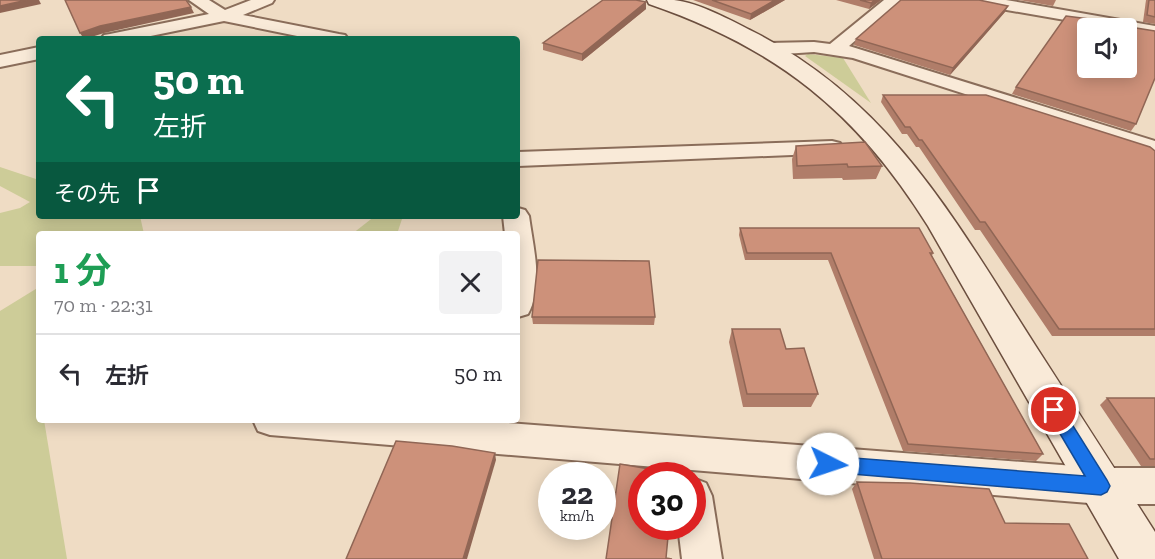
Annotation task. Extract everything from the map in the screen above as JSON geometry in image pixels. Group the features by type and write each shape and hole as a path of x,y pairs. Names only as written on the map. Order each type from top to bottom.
{"street":[{"path":"197,0 224,16 324,36"},
{"path":"125,36 224,16 266,0"},
{"path":"657,0 716,22 768,49 830,91 868,126 938,218 1145,559"},
{"path":"835,49 894,0"},
{"path":"978,0 1155,31"},
{"path":"768,49 795,46 856,53 1155,148"},
{"path":"0,61 36,55"},
{"path":"520,159 885,146"},
{"path":"520,247 523,271 520,292"},
{"path":"345,423 494,429 678,462"},
{"path":"706,465 1101,486 1155,486"},
{"path":"699,540 702,559"}],"shaded area":[{"path":"808,54 843,58 871,103 805,56"},
{"path":"0,167 36,179 36,219 141,219 143,231 36,231 36,266 0,266 0,213 20,208 30,202 0,186"},
{"path":"371,219 402,219 398,231 356,231"},
{"path":"36,289 36,423 44,423 67,559 0,559 0,311"}],"building":[{"path":"0,0 27,0 0,6"},
{"path":"65,0 186,0 191,7 100,26 80,33"},
{"path":"603,0 646,2 582,54 543,43"},
{"path":"712,0 775,0 751,14"},
{"path":"901,0 979,0 1008,6 953,68 856,39"},
{"path":"1149,0 1155,0 1155,17 1147,15"},
{"path":"1066,16 1082,18 1077,18 1077,78 1137,78 1137,28 1155,31 1155,78 1136,124 1016,87"},
{"path":"883,95 986,95 1150,147 1155,151 1155,329 1059,329 985,222 980,222 922,140 919,140 910,127 905,127"},
{"path":"865,142 882,166 848,167 847,164 797,166 796,146"},
{"path":"740,228 919,228 933,253 930,253 1043,454 908,444 831,253 747,253"},
{"path":"538,260 649,261 655,317 532,317"},
{"path":"732,329 780,329 786,349 804,348 818,394 747,394"},
{"path":"1107,398 1155,398 1155,459 1150,459"},
{"path":"396,441 495,453 463,559 346,559"},
{"path":"620,464 628,465 628,540 668,540 666,558 672,559 606,559 609,540 616,540 616,491"},
{"path":"857,482 910,483 989,489 1005,523 1069,524 1088,559 882,559"}],"route":[{"path":"828,464 1101,486 1054,410"}]}
